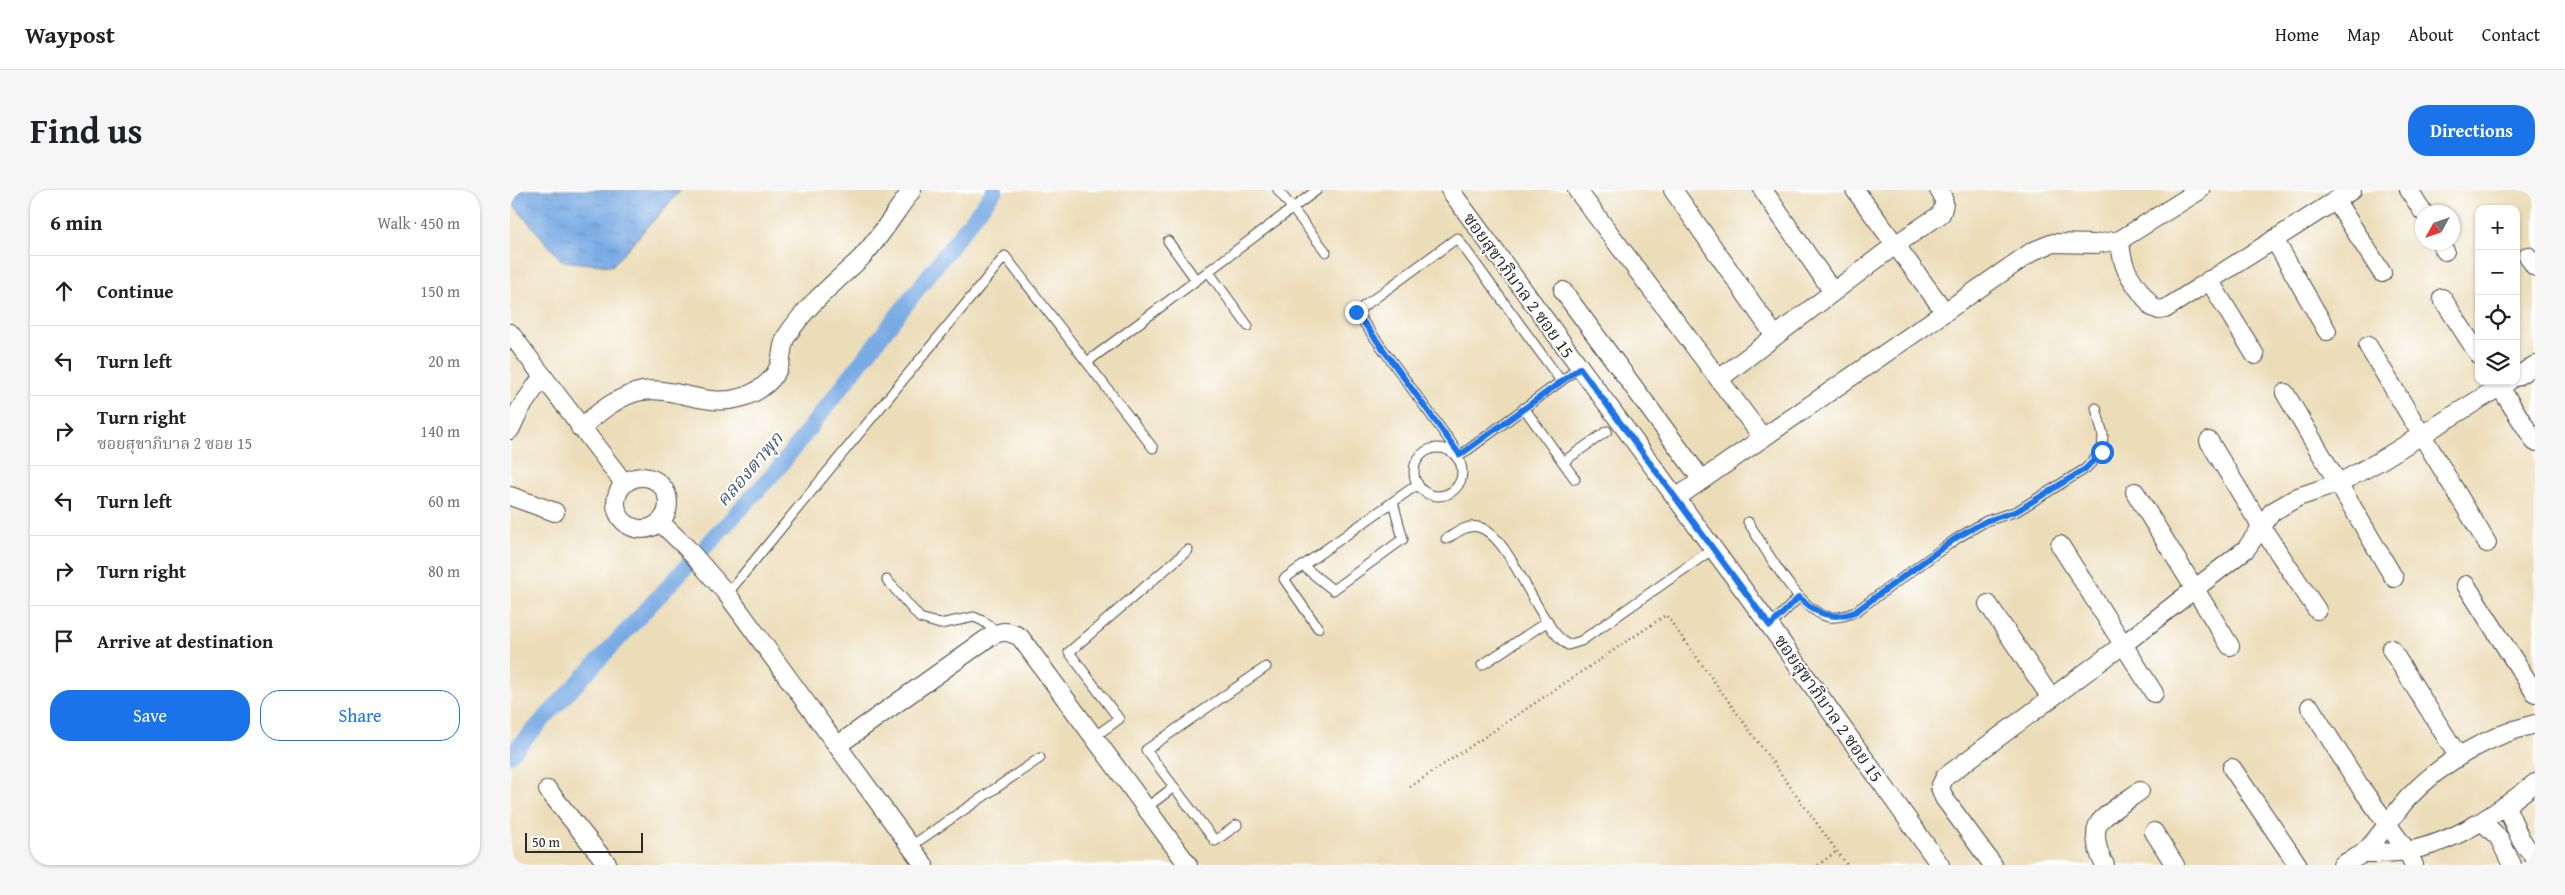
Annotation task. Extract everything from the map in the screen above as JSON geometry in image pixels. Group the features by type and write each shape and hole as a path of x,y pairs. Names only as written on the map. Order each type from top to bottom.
{"street":[{"path":"580,428 606,407 641,391 662,392 704,401 720,401 744,397 768,384 780,365 785,339 805,310 861,258 912,190"},
{"name":"ซอยสุขาภิบาล 2 ซอย 15","path":"1450,190 1770,626 1940,865"},
{"path":"1577,190 1763,438"},
{"path":"1672,190 1775,336"},
{"path":"1763,190 1833,292"},
{"path":"1855,190 1945,312"},
{"path":"1718,379 1895,245 1941,214 1945,206 1943,197 1938,190"},
{"path":"1676,498 2033,251 2053,243 2096,244 2120,240 2200,190"},
{"path":"2120,240 2121,261 2126,270 2152,307 2159,310 2165,309 2352,190"},
{"path":"2410,190 2419,205"},
{"path":"2336,201 2382,274"},
{"path":"2274,240 2328,331"},
{"path":"2209,280 2255,355"},
{"path":"1563,291 1702,480"},
{"path":"2442,298 2475,348"},
{"path":"510,333 580,428 624,483"},
{"path":"2368,346 2487,543"},
{"path":"2520,374 2535,365"},
{"path":"510,430 520,409 542,376"},
{"path":"1993,865 1944,798 1940,787 1945,777 2124,644 2246,549 2272,512 2298,497 2339,482 2424,436 2499,385"},
{"path":"2503,385 2535,442"},
{"path":"2285,393 2394,578"},
{"path":"2209,441 2262,528 2317,610"},
{"path":"640,476 658,481 664,488 668,506 660,522 644,529 634,528 620,517 616,499 624,483 631,478 640,476"},
{"path":"2135,492 2196,588 2230,646"},
{"path":"510,496 555,512"},
{"path":"660,522 686,547 727,594 924,865"},
{"path":"2060,545 2154,693"},
{"path":"2466,585 2535,693"},
{"path":"1988,604 2050,698"},
{"path":"838,745 997,632 1001,630 1009,631 1020,637 1188,865"},
{"path":"2391,649 2458,756"},
{"path":"2310,707 2361,788 2410,858"},
{"path":"2342,865 2363,854 2387,823 2428,779 2458,756 2494,738 2535,724"},
{"path":"2232,768 2298,865"},
{"path":"2363,854 2410,858 2483,822 2535,782"},
{"path":"548,790 608,865"},
{"path":"2105,865 2096,834 2099,823 2140,791"},
{"path":"2506,806 2520,838 2535,859"},
{"path":"2483,822 2499,838 2512,865"},
{"path":"2154,832 2176,865"}],"lane":[{"path":"1278,190 1326,252"},
{"path":"1087,362 1317,190"},
{"path":"1459,456 1441,448 1421,456 1415,470 1418,484 1429,494 1437,496 1452,492 1461,479 1462,471 1459,456 1356,312 1418,266 1457,238 1561,382"},
{"path":"1168,242 1196,280"},
{"path":"727,594 1005,256 1153,448"},
{"path":"1208,271 1248,326"},
{"path":"1459,456 1580,368"},
{"path":"1524,408 1575,479"},
{"path":"1748,522 1799,597 1812,610 1827,617 1841,618 1855,612 1956,538 1986,521 2017,511 2077,474 2102,452 2103,435 2096,408"},
{"path":"1563,462 1606,431"},
{"path":"1318,628 1284,579 1418,484"},
{"path":"1303,566 1333,590 1403,539 1393,502"},
{"path":"1446,539 1470,526 1479,527 1489,534 1501,546 1563,642 1574,644 1713,549"},
{"path":"1094,737 1119,719 1069,652 1188,550"},
{"path":"887,580 920,618 940,624 974,617 997,632"},
{"path":"1770,626 1799,597"},
{"path":"1482,665 1548,621"},
{"path":"1238,825 1215,841 1146,750 1266,667"},
{"path":"911,846 1040,758"},
{"path":"1146,808 1174,787"}],"path":[{"path":"1410,787 1666,615 1848,865"},
{"path":"1818,865 1837,851"}],"water":[{"path":"510,190 681,190 612,266 562,261 510,201"}],"waterway":[{"name":"คลองตาพุก","path":"510,755 777,470 995,190"}],"route":[{"path":"1356,312 1460,455 1580,368 1770,626 1799,597 1812,610 1827,617 1841,618 1855,612 1956,538 1986,521 2017,511 2085,469 2102,452"}]}
